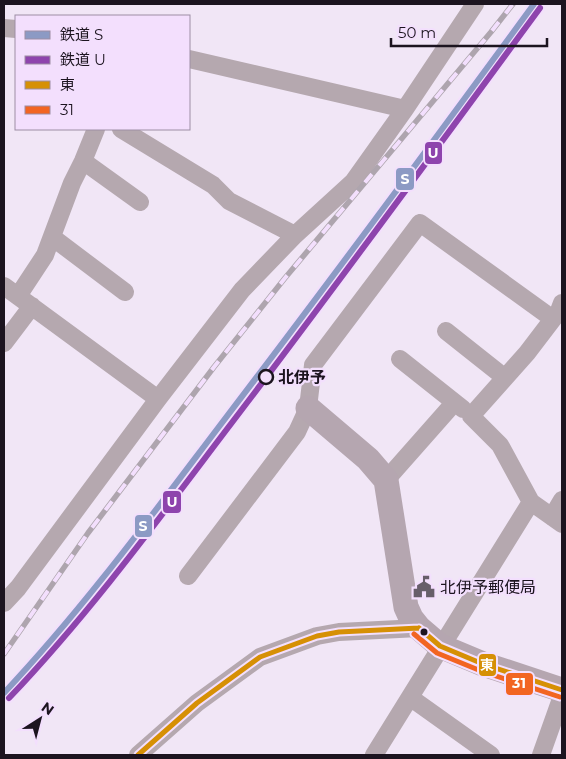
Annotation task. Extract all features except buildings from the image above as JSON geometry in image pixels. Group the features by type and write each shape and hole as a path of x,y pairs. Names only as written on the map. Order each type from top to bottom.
{"main road":[{"path":"308,408 368,459 386,480 406,607 411,618 419,628 440,646 483,664 562,690"}],"street":[{"path":"4,603 18,588 158,399 242,290 295,235 353,182 405,109 475,4"},
{"path":"190,59 405,109"},
{"path":"96,130 72,183 45,255 11,291 158,399"},
{"path":"123,130 213,185 229,201 295,235"},
{"path":"83,161 140,202"},
{"path":"188,576 297,432 308,408 314,365 420,223 553,319"},
{"path":"52,237 125,292"},
{"path":"471,416 526,353 553,319 562,303"},
{"path":"4,343 32,306"},
{"path":"446,331 504,377"},
{"path":"400,359 471,416 500,446 530,502 557,521 562,500"},
{"path":"386,480 454,403"},
{"path":"374,755 411,698 440,646 530,502"},
{"path":"138,755 197,703 260,657 317,636 340,632 419,628"},
{"path":"541,755 562,696"},
{"path":"411,698 483,753"}],"railway":[{"path":"4,654 88,533 214,367 285,278 513,4"}],"rail line":[{"name":"S","path":"4,693 88,597 141,530 338,270 534,4"},
{"name":"U","path":"9,698 94,602 146,535 343,275 540,8"}],"transit line":[{"name":"東","path":"419,628 440,646 483,664 562,690"},
{"name":"東","path":"138,755 197,703 260,657 317,636 339,632 419,628"},
{"name":"31","path":"414,634 437,653 481,671 560,697"}],"place":[{"name":"北伊予","path":"266,377"},
{"name":"北伊予郵便局","path":"424,587"}]}
